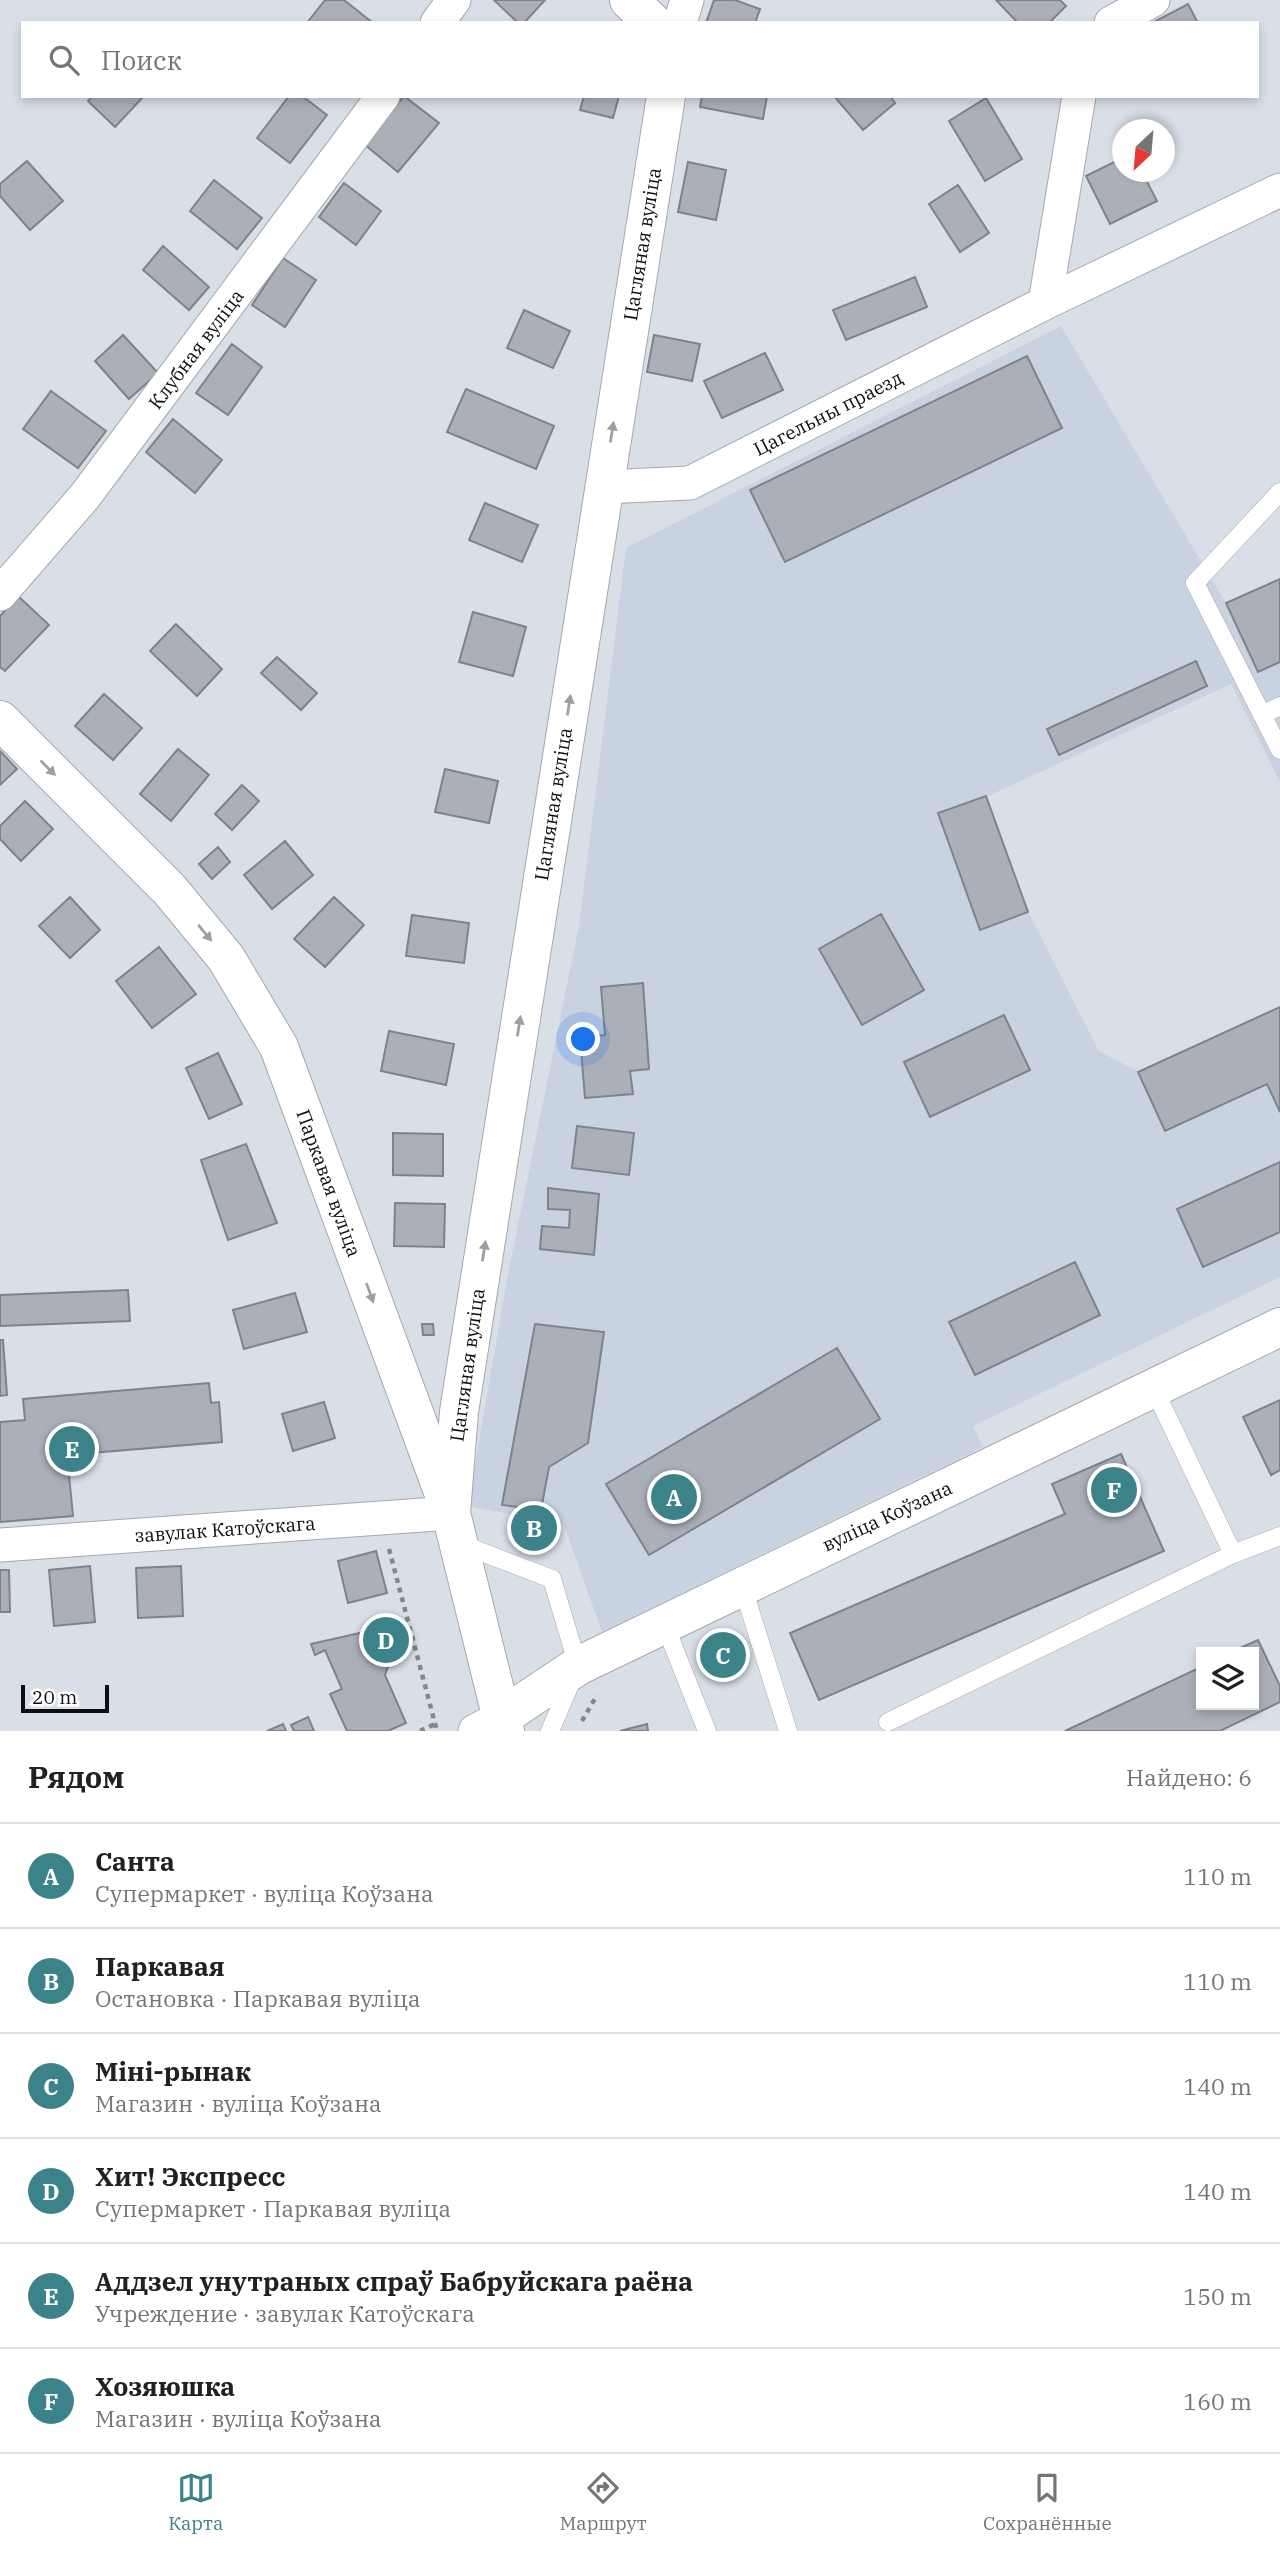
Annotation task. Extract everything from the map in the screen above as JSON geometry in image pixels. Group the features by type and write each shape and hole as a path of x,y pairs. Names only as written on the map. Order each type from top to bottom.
{"main road":[{"path":"629,0 651,21"},
{"name":"Цагляная вуліца","path":"454,1528 459,1412 666,98"},
{"name":"Паркавая вуліца","path":"0,720 169,889 226,958 279,1047 454,1528 494,1726"},
{"name":"вуліца Коўзана","path":"494,1726 578,1666 1280,1327"}],"street":[{"path":"439,21 454,0"},
{"path":"681,21 687,0"},
{"path":"1092,21 1095,0"},
{"path":"1115,21 1153,0"},
{"name":"Клубная вуліца","path":"0,594 85,496 382,98"},
{"path":"1045,303 1079,98"},
{"name":"Цагельны праезд","path":"603,487 690,483 1045,303 1280,190"},
{"name":"завулак Катоўскага","path":"0,1545 454,1528"}],"lane":[{"path":"1280,492 1195,583 1280,750"},
{"path":"1262,715 1280,706"},
{"path":"1154,1388 1233,1554"},
{"path":"454,1528 552,1579 578,1666 550,1731"},
{"path":"888,1722 1233,1554 1280,1536"},
{"path":"742,1585 788,1731"},
{"path":"664,1623 707,1731"}],"path":[{"path":"387,1541 437,1731"},
{"path":"420,1731 435,1724"}],"shaded area":[{"path":"1061,326 1226,603 1280,579 1280,782 1231,684 986,797 1028,912 1099,1051 1139,1072 1280,1007 1280,1277 973,1426 983,1447 602,1632 564,1525 468,1506 507,1279 579,926 626,548"}],"building":[{"path":"325,0 344,0 370,21 309,21"},
{"path":"494,0 545,0 526,21 516,21"},
{"path":"714,0 735,0 760,9 756,21 707,21"},
{"path":"996,0 1060,0 1066,6 1051,21 1016,21"},
{"path":"1188,4 1197,21 1156,21"},
{"path":"91,98 142,98 115,127 88,101"},
{"path":"287,98 305,98 327,115 290,163 257,138"},
{"path":"402,98 407,98 439,123 398,172 364,144"},
{"path":"583,98 618,98 613,118 580,110"},
{"path":"702,98 767,98 763,119 700,107"},
{"path":"836,98 891,98 895,103 863,130"},
{"path":"986,98 1022,159 985,181 949,121"},
{"path":"27,161 63,201 30,230 0,196 0,184"},
{"path":"688,162 726,170 716,220 678,212"},
{"path":"1112,163 1112,182 1147,182 1157,201 1110,224 1086,176"},
{"path":"214,180 262,218 237,249 190,211"},
{"path":"344,183 381,211 356,245 319,217"},
{"path":"958,185 989,233 960,252 929,204"},
{"path":"163,246 209,287 189,310 143,270"},
{"path":"283,258 316,280 285,327 252,305"},
{"path":"915,277 927,307 846,340 833,310"},
{"path":"524,310 570,331 553,368 507,348"},
{"path":"123,335 158,373 129,399 95,361"},
{"path":"654,335 700,344 692,381 647,372"},
{"path":"232,344 262,367 228,415 196,393"},
{"path":"765,353 783,390 722,418 704,381"},
{"path":"1027,356 1062,428 785,562 750,490"},
{"path":"466,389 554,426 536,469 447,432"},
{"path":"51,391 106,431 78,468 23,429"},
{"path":"173,419 222,460 195,493 146,452"},
{"path":"485,503 538,525 522,562 469,540"},
{"path":"1280,579 1280,662 1258,672 1226,603"},
{"path":"18,596 49,625 5,671 0,667 0,616"},
{"path":"473,612 526,627 513,676 459,662"},
{"path":"176,624 222,669 197,696 150,651"},
{"path":"277,657 317,693 301,710 261,673"},
{"path":"1196,661 1207,686 1059,755 1047,729"},
{"path":"104,694 142,728 113,760 75,726"},
{"path":"178,749 209,775 171,821 140,794"},
{"path":"0,751 17,769 0,785"},
{"path":"445,769 498,781 489,823 435,812"},
{"path":"242,785 259,801 232,830 215,814"},
{"path":"986,796 1028,912 980,930 938,813"},
{"path":"25,801 53,829 21,861 0,839 0,826"},
{"path":"285,841 313,875 272,909 244,875"},
{"path":"218,847 230,862 212,879 199,864"},
{"path":"70,897 100,930 70,958 39,926"},
{"path":"334,897 364,925 325,967 294,939"},
{"path":"881,914 924,990 862,1025 819,949"},
{"path":"412,915 469,923 464,963 406,956"},
{"path":"159,947 196,994 152,1028 116,981"},
{"path":"643,983 649,1069 630,1071 633,1094 585,1098 580,1037 605,1035 601,987"},
{"path":"1280,1007 1280,1112 1267,1084 1165,1131 1138,1072"},
{"path":"1004,1015 1030,1070 930,1117 904,1062"},
{"path":"389,1031 454,1044 446,1085 381,1071"},
{"path":"218,1053 242,1104 209,1119 186,1068"},
{"path":"577,1126 634,1133 629,1175 572,1168"},
{"path":"393,1133 443,1134 443,1176 393,1175"},
{"path":"246,1144 277,1223 228,1240 201,1160"},
{"path":"1280,1162 1280,1232 1203,1267 1177,1209"},
{"path":"548,1188 599,1194 594,1255 540,1249 542,1226 569,1228 570,1210 548,1209"},
{"path":"395,1203 445,1204 444,1247 394,1246"},
{"path":"1075,1262 1100,1315 975,1375 949,1322"},
{"path":"128,1290 130,1321 0,1326 0,1295"},
{"path":"295,1293 307,1332 244,1349 233,1310"},
{"path":"422,1324 433,1324 434,1335 423,1335"},
{"path":"535,1324 604,1332 588,1443 549,1467 541,1510 502,1505"},
{"path":"0,1340 3,1340 7,1395 0,1396"},
{"path":"837,1348 880,1419 649,1555 606,1484"},
{"path":"209,1383 211,1403 219,1402 222,1442 67,1455 73,1516 0,1522 0,1422 25,1420 23,1399"},
{"path":"1280,1400 1280,1470 1271,1475 1243,1417"},
{"path":"324,1402 335,1438 293,1451 282,1414"},
{"path":"1121,1454 1164,1551 819,1700 790,1633 1065,1514 1052,1484"},
{"path":"376,1551 387,1593 348,1603 338,1561"},
{"path":"90,1566 95,1622 54,1626 49,1570"},
{"path":"181,1566 183,1616 138,1618 136,1568"},
{"path":"0,1570 9,1570 10,1612 0,1612"},
{"path":"400,1624 408,1643 394,1649 385,1675 406,1723 388,1731 347,1731 330,1694 342,1689 325,1650 315,1655 311,1644"},
{"path":"1258,1640 1280,1686 1280,1702 1220,1731 1065,1731 1196,1669 1196,1710 1259,1710 1259,1647 1242,1647"},
{"path":"308,1717 314,1731 294,1731 291,1725"},
{"path":"283,1724 286,1731 267,1731"},
{"path":"647,1724 648,1731 620,1731"}],"place":[{"name":"Аддзел унутраных спраў Бабруйскага раёна","path":"72,1449"},
{"name":"Хозяюшка","path":"1114,1490"},
{"name":"Санта","path":"674,1497"},
{"name":"Паркавая","path":"534,1528"},
{"name":"Хит! Экспресс","path":"386,1640"},
{"name":"Міні-рынак","path":"723,1655"}]}
